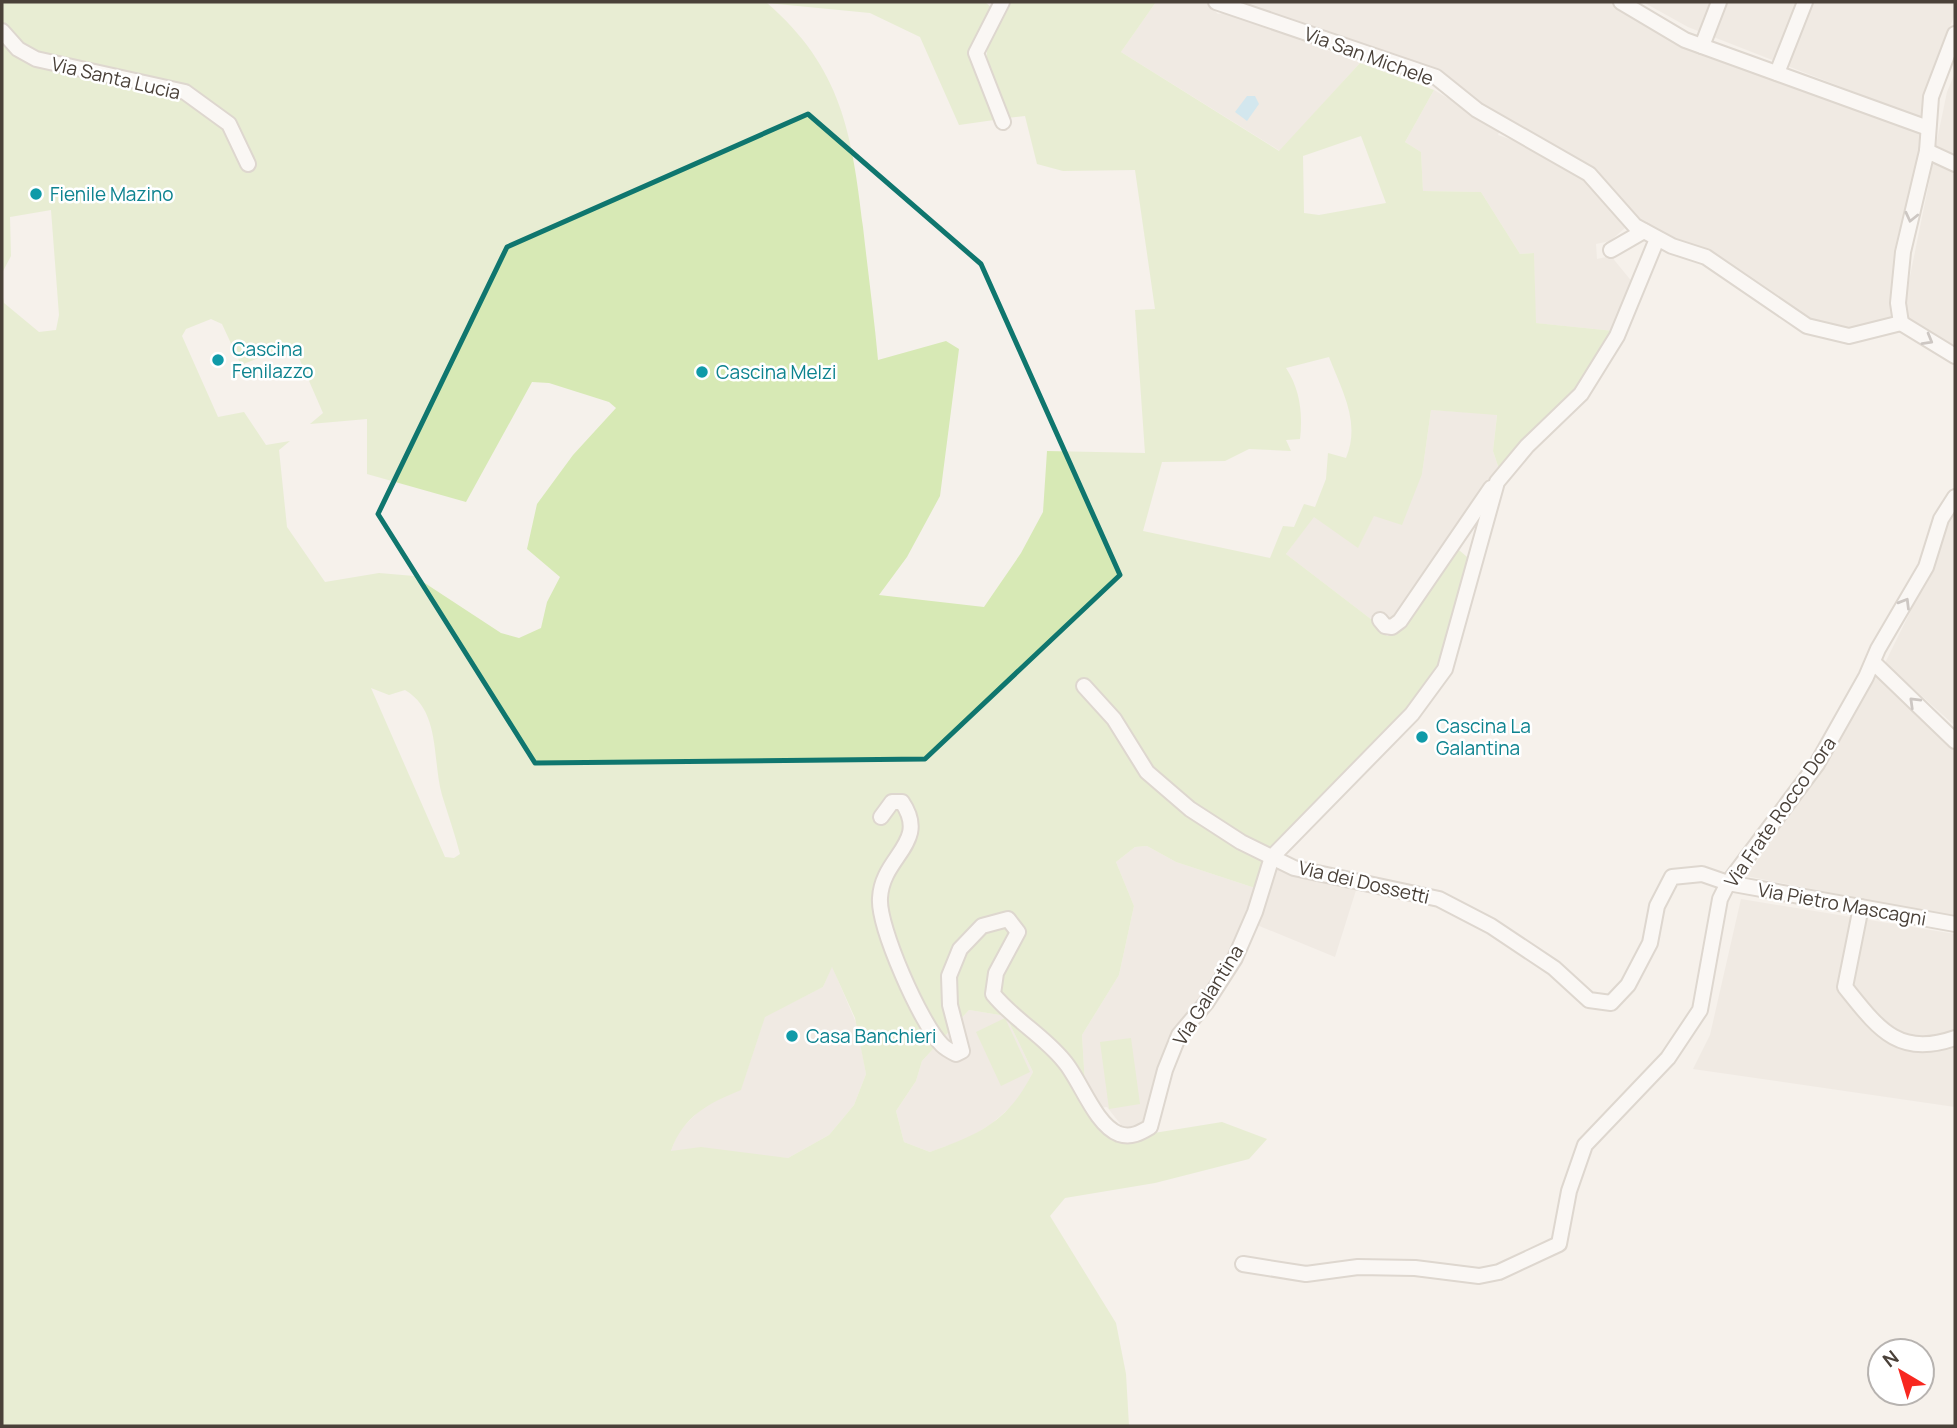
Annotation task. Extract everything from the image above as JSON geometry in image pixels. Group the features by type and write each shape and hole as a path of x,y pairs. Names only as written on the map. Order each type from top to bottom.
{"street":[{"path":"1002,2 976,52 1003,122"},
{"name":"Via San Michele","path":"1216,2 1436,77 1478,110 1589,174 1635,226 1706,257 1807,326 1849,336 1901,323"},
{"path":"1621,2 1685,40 1928,128"},
{"path":"1702,46 1719,2"},
{"path":"1777,73 1805,2"},
{"name":"Via Santa Lucia","path":"2,31 18,48 36,59 185,92 229,124 248,164"},
{"path":"1955,34 1935,85 1927,151 1903,252 1898,303 1901,323 1955,356"},
{"path":"1927,151 1955,164"},
{"path":"1611,250 1651,235"},
{"name":"Via Galantina","path":"1380,620 1385,626 1392,627 1400,621 1497,482 1527,446 1581,394 1617,336 1651,235"},
{"name":"Via Galantina","path":"881,817 892,802 902,802 910,814 912,832 883,879 880,898 882,920 916,1003 942,1045 956,1054 961,1051 950,1005 949,976 960,949 982,926 1008,919 1018,932 996,973 993,994 1010,1015 1040,1036 1066,1062 1091,1108 1118,1133 1135,1135 1150,1127 1165,1070 1179,1035 1206,1003 1235,958 1255,912 1272,857 1412,714 1445,670 1497,482"},
{"name":"Via Frate Rocco Dora","path":"1243,1264 1306,1274 1358,1267 1403,1267 1479,1276 1499,1272 1559,1244 1569,1191 1585,1145 1668,1058 1700,1010 1720,899 1728,883 1817,764 1878,649 1926,567 1941,519 1955,497"},
{"path":"1873,662 1955,741"},
{"name":"Via dei Dossetti","path":"1084,686 1114,719 1147,772 1190,809 1294,868 1439,900 1492,926 1554,968 1590,1000 1611,1003 1628,985 1650,943 1657,906 1672,877 1702,874 1728,883"},
{"name":"Via Pietro Mascagni","path":"1728,883 1955,924"},
{"path":"1861,907 1845,987 1870,1018 1893,1040 1921,1046 1955,1038"}],"highlighted area":[{"path":"808,114 981,264 1120,575 925,759 535,763 378,514 507,247"}],"shaded area":[{"path":"1156,2 1206,2 1218,14 1228,12 1360,63 1280,151 1121,52"},
{"path":"1230,2 1612,2 1648,22 1925,130 1894,251 1891,321 1850,332 1809,323 1638,223 1591,171 1480,107 1438,74"},
{"path":"1643,2 1955,2 1955,14 1927,84 1921,118 1688,27"},
{"path":"1955,73 1955,155 1936,145 1947,92"},
{"path":"1434,90 1500,129 1498,135 1541,150 1581,177 1625,228 1610,241 1596,244 1597,259 1611,256 1633,283 1614,331 1535,323 1534,253 1520,254 1481,192 1423,191 1421,152 1405,142"},
{"path":"1933,163 1955,174 1955,349 1910,322 1904,306"},
{"path":"1431,410 1497,414 1493,451 1499,469 1396,620 1376,623 1286,554 1314,516 1358,547 1374,515 1422,474"},
{"path":"1955,504 1953,724 1885,663 1932,568 1946,517"},
{"path":"1874,673 1955,751 1955,917 1746,876 1805,794"},
{"path":"1147,846 1176,862 1258,889 1233,951 1202,1000 1144,1126 1136,1128 1122,1126 1107,1107 1097,1108 1085,1085 1082,1035 1119,975 1134,906 1116,862 1135,847"},
{"path":"1275,863 1357,887 1335,957 1257,925"},
{"path":"1741,899 1955,934 1955,1107 1693,1069 1710,1035"},
{"path":"832,966 857,1025 866,1074 854,1105 829,1135 788,1158 671,1151 678,1132 705,1105 741,1089 765,1016 823,987"},
{"path":"969,1010 1006,1016 1033,1072 1019,1100 991,1124 969,1138 930,1152 904,1142 896,1111 916,1081 922,1061"}],"green space":[{"path":"2,2 985,2 992,8 969,52 994,120 959,125 920,37 870,13 767,3 792,27 812,52 839,104 848,132 859,193 878,360 946,341 959,349 940,496 907,557 879,595 984,607 1021,553 1043,512 1047,451 1145,453 1135,310 1155,309 1135,170 1063,171 1037,164 1025,116 1007,118 989,70 987,48 1008,2 1156,2 1121,52 1279,151 1360,63 1434,90 1405,142 1421,152 1423,191 1481,192 1520,254 1534,253 1536,323 1614,331 1575,392 1499,469 1493,451 1497,415 1431,410 1422,474 1402,525 1374,516 1358,548 1314,517 1286,554 1376,623 1387,636 1400,631 1453,545 1473,562 1439,666 1404,711 1273,847 1258,889 1176,862 1147,846 1135,847 1116,862 1134,906 1119,975 1082,1035 1085,1085 1122,1140 1138,1141 1154,1133 1222,1122 1267,1139 1249,1159 1155,1183 1065,1198 1050,1216 1116,1323 1126,1374 1129,1426 2,1426 2,292 4,303 39,332 56,330 59,315 51,210 10,217 11,256 2,273","holes":["1361,136 1386,203 1319,215 1304,213 1303,156","211,319 222,324 241,365 293,344 323,413 310,424 367,419 367,474 466,502 532,382 549,383 609,402 616,408 573,455 537,504 527,549 560,577 547,602 541,628 519,638 501,633 414,576 379,573 325,582 287,527 279,450 290,441 266,445 244,412 218,417 182,336 186,329","1329,357 1348,407 1352,432 1346,458 1328,453 1326,479 1315,507 1304,504 1294,527 1283,526 1270,558 1143,531 1162,462 1225,461 1249,449 1291,451 1286,440 1300,439 1301,420 1291,376 1286,368","371,688 389,695 405,690 417,699 425,710 433,737 442,795 460,854 454,858 445,857","832,967 855,1018 866,1074 854,1105 829,1135 788,1158 701,1147 671,1151 676,1139 698,1112 741,1090 765,1017 823,987","969,1010 1006,1016 1033,1072 1014,1103 991,1124 964,1139 930,1152 904,1142 896,1111 916,1081 922,1061"]},
{"path":"1005,1018 1030,1072 1001,1086 976,1032"},
{"path":"1131,1038 1140,1104 1109,1109 1100,1042"}],"water":[{"path":"1247,96 1255,96 1259,104 1247,121 1235,112"}],"place":[{"name":"Fienile Mazino","path":"36,194"},
{"name":"Cascina Fenilazzo","path":"218,360"},
{"name":"Cascina Melzi","path":"702,372"},
{"name":"Cascina La Galantina","path":"1422,737"},
{"name":"Casa Banchieri","path":"792,1036"}]}
